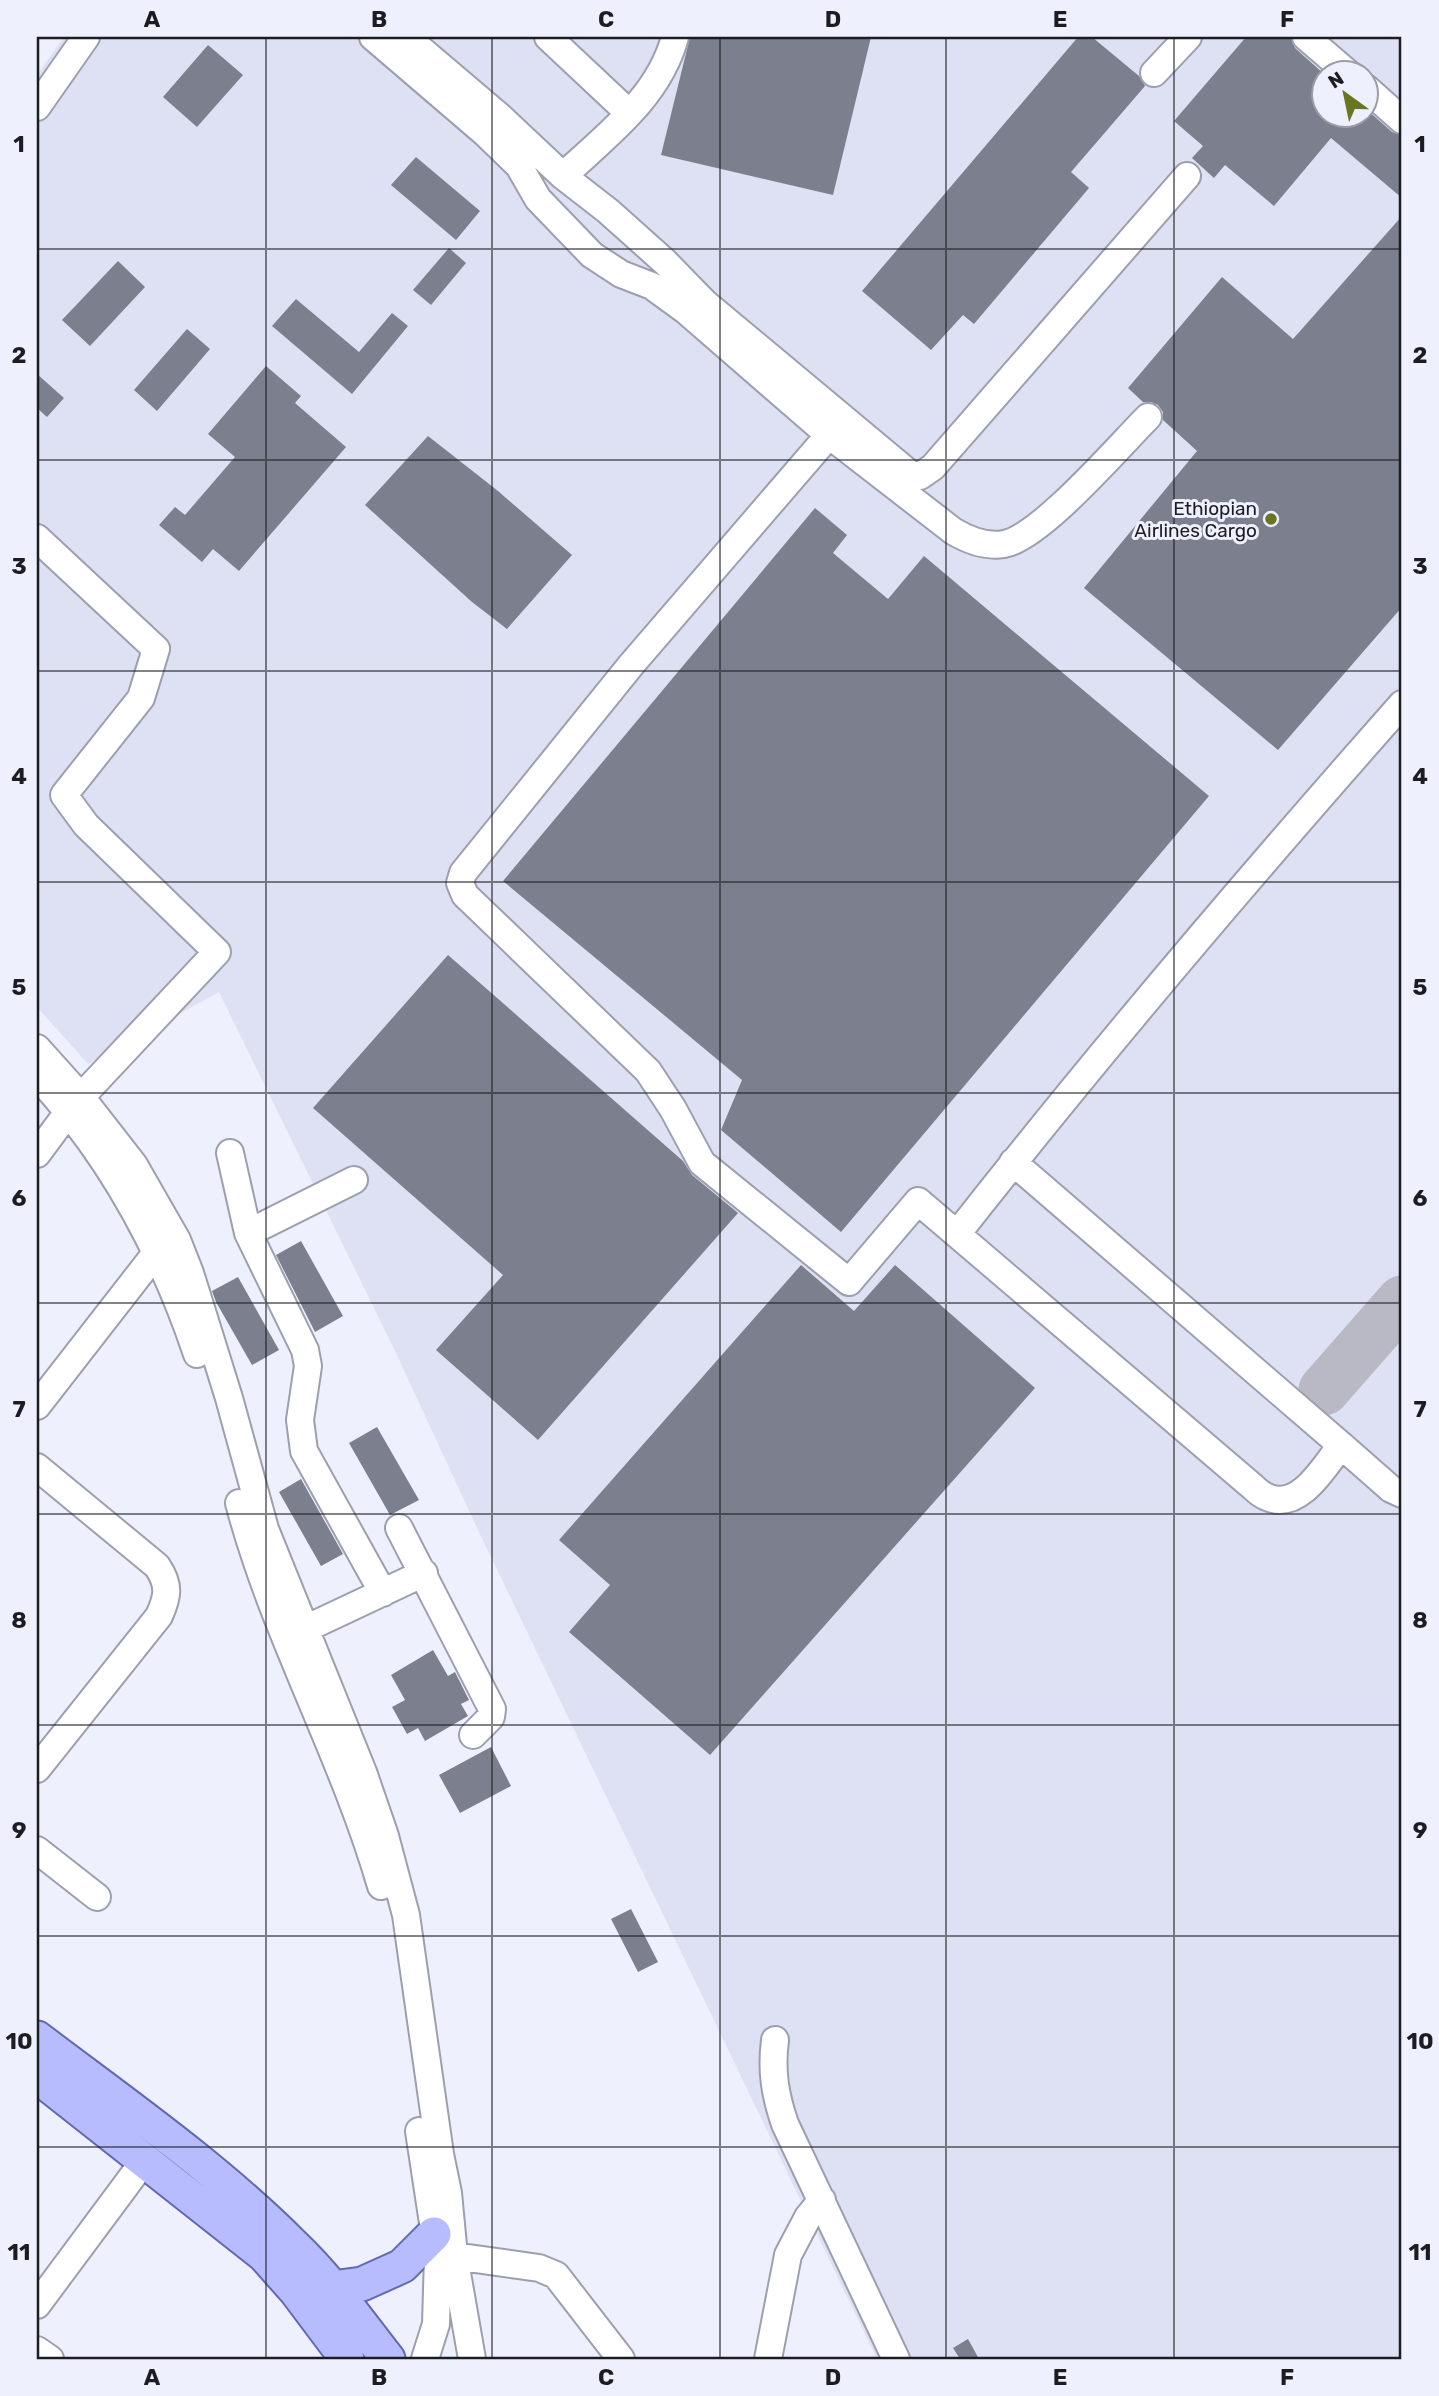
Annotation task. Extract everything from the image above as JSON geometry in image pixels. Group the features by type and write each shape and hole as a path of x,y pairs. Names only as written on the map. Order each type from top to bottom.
{"main road":[{"path":"37,2038 211,2170 294,2245 388,2359"},
{"path":"37,2076 264,2255 296,2291 347,2359"},
{"path":"332,2288 362,2284 444,2245"}],"street":[{"path":"37,107 86,37"},
{"path":"373,37 485,133 519,166 538,199 592,255 621,274 652,286 685,310 829,435 967,539 985,544 1004,544 1022,537 1048,518 1148,417"},
{"path":"406,37 499,116 564,176 608,211 665,262 705,303 910,474 920,475 933,467 1187,176"},
{"path":"548,37 629,113"},
{"path":"564,176 648,95 661,75 675,37"},
{"path":"1154,73 1188,37"},
{"path":"1306,37 1333,60"},
{"path":"1380,100 1402,120"},
{"path":"829,435 631,665 463,873 460,883 465,895 648,1071 673,1109 702,1163 849,1282 918,1201 1269,1499 1290,1498 1312,1484 1341,1445"},
{"path":"37,538 156,649 141,698 64,794 86,825 218,952 75,1104 37,1154"},
{"path":"957,1234 1013,1162 1297,822 1402,704"},
{"path":"37,1048 75,1104 117,1177 185,1317 213,1403 251,1548 367,1840 388,1909 444,2245 472,2359"},
{"path":"37,1076 75,1104 134,1165 177,1240 229,1398 265,1529 363,1772 385,1836 406,1915 448,2193 444,2245 438,2256 436,2323 425,2359"},
{"path":"230,1153 248,1233 305,1350 309,1366 300,1420 304,1451 383,1594"},
{"path":"1013,1162 1391,1489 1402,1494"},
{"path":"248,1233 354,1180"},
{"path":"37,1406 156,1254"},
{"path":"37,1467 157,1566 168,1589 159,1616 37,1769"},
{"path":"398,1528 424,1573 492,1709 491,1717 473,1735"},
{"path":"305,1629 424,1573"},
{"path":"37,1850 97,1897"},
{"path":"775,2040 772,2065 775,2096 785,2124 896,2359"},
{"path":"37,2305 144,2161"},
{"path":"768,2359 788,2255 808,2217 822,2200"},
{"path":"444,2245 555,2274 621,2359"},
{"path":"37,2350 50,2359"}],"shaded area":[{"path":"64,37 1402,37 1402,2359 877,2359 478,1530 395,1351 219,992 88,1064 37,1007 37,75"}],"building":[{"path":"690,37 871,37 833,195 661,155"},
{"path":"1078,37 1092,37 1139,76 1145,86 1071,172 1089,188 974,324 963,315 931,350 862,291"},
{"path":"1246,37 1291,37 1295,48 1310,61 1310,130 1380,130 1380,121 1392,132 1402,135 1402,198 1331,138 1274,206 1225,165 1214,178 1192,158 1203,146 1174,121"},
{"path":"208,45 243,75 197,127 163,97"},
{"path":"416,157 480,211 456,240 391,185"},
{"name":"Ethiopian Airlines Cargo","path":"1402,216 1402,607 1278,750 1084,588 1197,451 1163,420 1163,412 1158,405 1143,402 1128,388 1222,277 1293,339"},
{"path":"449,248 466,263 431,305 413,290"},
{"path":"118,261 145,287 90,346 62,320"},
{"path":"296,299 359,352 392,313 408,326 352,394 272,326"},
{"path":"187,329 210,349 157,411 134,390"},
{"path":"266,366 301,396 295,403 346,447 239,571 213,549 202,562 159,525 175,507 185,515 235,457 208,434"},
{"path":"37,374 64,398 47,417 37,408"},
{"path":"428,436 498,491 572,555 507,629 472,602 365,505"},
{"path":"815,508 847,535 833,553 888,599 924,556 1209,796 841,1232 721,1130 742,1080 503,881"},
{"path":"448,955 683,1161 692,1175 738,1213 538,1440 436,1350 503,1275 313,1108"},
{"path":"301,1241 343,1316 315,1332 276,1255"},
{"path":"801,1265 854,1311 895,1265 1035,1388 710,1755 569,1632 610,1585 559,1540"},
{"path":"238,1277 279,1350 252,1365 212,1291"},
{"path":"377,1427 419,1500 390,1515 349,1443"},
{"path":"301,1479 343,1554 321,1566 279,1492"},
{"path":"433,1650 448,1676 455,1672 469,1700 461,1704 468,1716 425,1741 418,1728 407,1734 392,1707 405,1700 391,1675"},
{"path":"491,1747 511,1786 460,1813 439,1775"},
{"path":"631,1909 658,1962 638,1972 611,1919"},
{"path":"968,2339 979,2359 960,2359 953,2348"}],"taxiway":[{"path":"1324,1390 1402,1301"}],"place":[{"name":"Ethiopian Airlines Cargo","path":"1271,519"}]}
